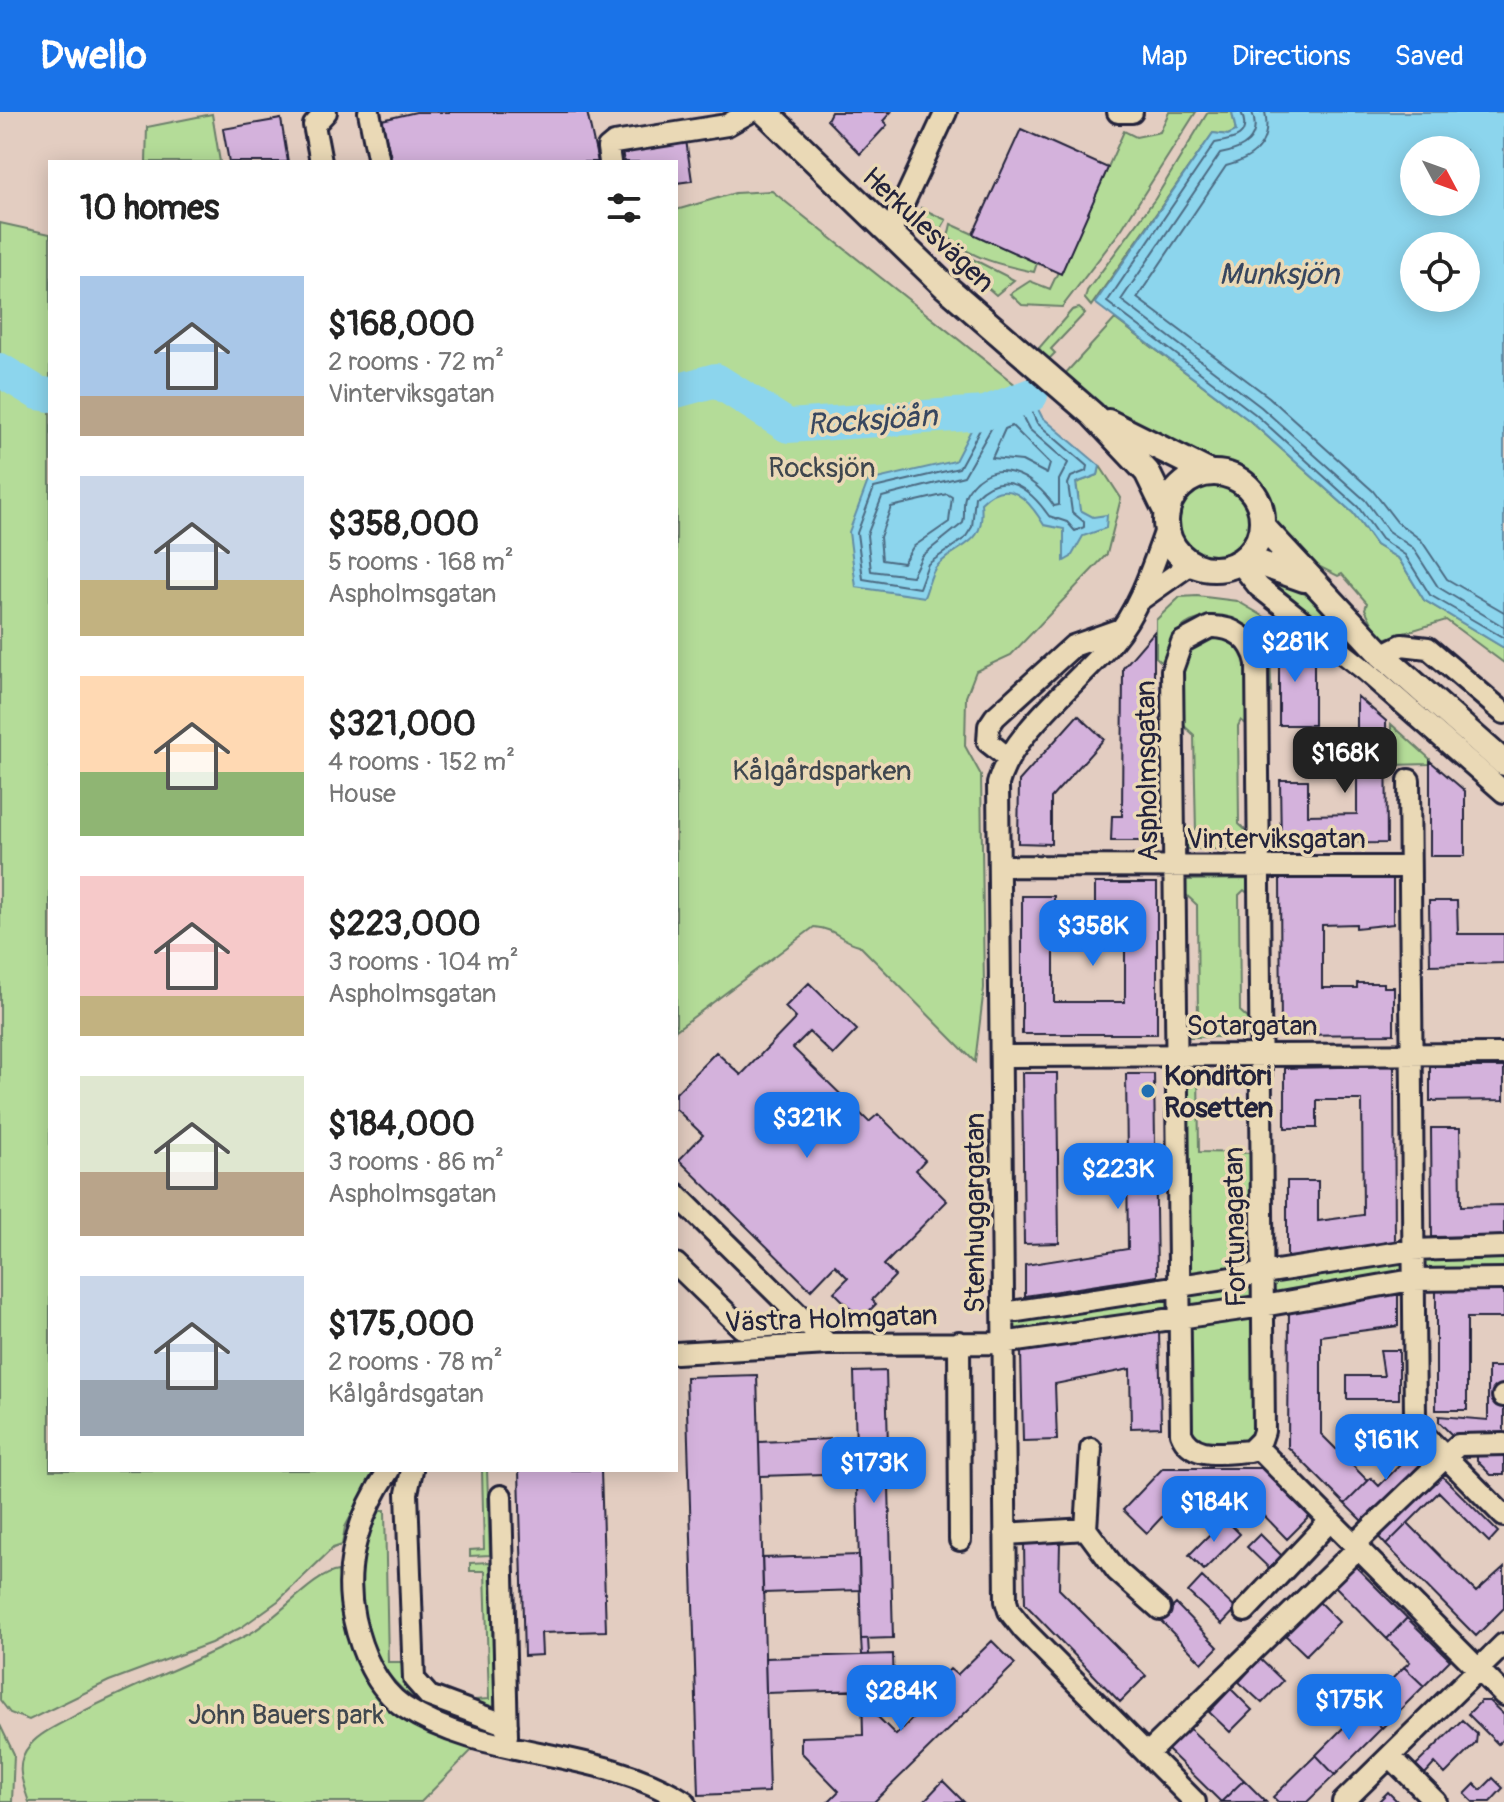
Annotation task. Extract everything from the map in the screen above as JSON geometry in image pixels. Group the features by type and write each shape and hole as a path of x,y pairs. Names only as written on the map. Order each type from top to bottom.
{"main road":[{"name":"Herkulesvägen","path":"765,112 889,234 1026,359 1092,414"},
{"path":"1092,414 1210,473 1227,474 1242,481 1254,493 1261,509 1262,526 1253,549 1242,560 1216,568 1192,563 1180,554 1147,472 1092,414"},
{"path":"1167,520 1182,485 1210,473"},
{"path":"1262,526 1382,655 1504,763"},
{"path":"1242,560 1277,567 1321,588"}],"street":[{"path":"321,160 314,125 326,112"},
{"path":"369,112 379,160"},
{"path":"610,160 608,148 614,143 727,125 750,112"},
{"path":"889,234 946,112"},
{"path":"1118,112 1132,112"},
{"name":"Stenhuggargatan","path":"1167,520 1141,599 1121,629 1008,758 998,784 1004,1313 995,1342 1009,1611 1195,1802"},
{"path":"1242,560 1259,587 1366,671 1504,792"},
{"name":"Stenhuggargatan","path":"1141,599 1192,563"},
{"name":"Fortunagatan","path":"1219,627 1246,639 1257,663 1264,1431 1256,1446"},
{"name":"Aspholmsgatan","path":"1219,627 1190,635 1173,660 1181,1433 1185,1442 1198,1452 1250,1451 1256,1446"},
{"path":"1008,758 988,742 989,726 995,717 1073,646 1121,629"},
{"path":"1382,655 1402,645 1428,648 1504,713"},
{"path":"1409,780 1415,1416 1422,1433 1504,1516"},
{"name":"Vinterviksgatan","path":"999,866 1259,864 1409,867"},
{"name":"Sotargatan","path":"1001,1056 1504,1054"},
{"path":"678,1196 828,1344"},
{"path":"1004,1313 1413,1250 1504,1247"},
{"path":"678,1266 742,1328 808,1323"},
{"name":"Västra Holmgatan","path":"678,1353 828,1344 995,1342 1263,1306 1412,1280 1504,1279"},
{"path":"959,1342 960,1540"},
{"path":"1147,1754 1445,1456 1458,1445 1504,1444"},
{"path":"1256,1446 1504,1695"},
{"path":"1091,1449 1086,1529 1117,1571 1160,1609"},
{"path":"388,1472 363,1514 352,1553 349,1581 353,1616 364,1658 404,1707 463,1734 507,1735"},
{"path":"412,1472 407,1493 414,1679 429,1696 507,1735 633,1774 685,1802"},
{"path":"501,1496 507,1735"},
{"path":"1245,1611 1330,1521"},
{"path":"1005,1534 1086,1529"},
{"path":"1343,1802 1504,1644"},
{"path":"1390,1756 1436,1802"}],"green space":[{"path":"1169,112 1196,112 1121,230 1062,307 1022,305 1010,294 1030,281 1050,289 1058,272 1061,273 1124,131 1136,137 1160,132"},
{"path":"1208,112 1232,112 1236,131 1228,135 1213,133 1091,306 1085,299 1087,291 1155,199"},
{"path":"212,114 220,160 146,160 147,127"},
{"path":"772,191 1017,386 983,407 1078,495 1076,483 1098,475 1100,466 1121,498 1107,554 1011,655 976,671 966,697 965,746 981,775 984,988 975,1062 859,945 828,930 814,927 678,1029 678,209 735,193"},
{"path":"921,208 946,220 934,241 920,226"},
{"path":"0,223 48,234 48,1472 374,1472 345,1527 342,1545 333,1548 278,1601 242,1627 211,1643 109,1681 29,1720 10,1713 0,1700"},
{"path":"951,224 1037,263 1034,272 1000,264 966,250 948,237"},
{"path":"947,246 1014,280 996,295 942,248"},
{"path":"1079,308 1085,313 1051,349 1055,353 1048,360 1039,348 1072,310"},
{"path":"1115,319 1250,421 1353,513 1376,545 1399,559 1424,600 1504,648 1504,663 1446,620 1384,639 1379,637 1365,609 1367,603 1342,574 1338,576 1302,558 1273,524 1265,499 1245,475 1190,455 1111,412 1064,375"},
{"path":"1214,485 1234,491 1244,501 1250,521 1244,541 1234,551 1214,557 1194,551 1184,541 1178,521 1184,501 1194,491"},
{"path":"1268,578 1313,599 1334,617 1367,654 1365,657"},
{"path":"1180,597 1237,601 1270,620 1271,692 1265,692 1261,653 1251,632 1242,624 1216,617 1191,622 1174,639 1163,695 1162,663 1156,657 1156,620"},
{"path":"1224,635 1247,652 1252,729 1241,720 1238,726 1239,824 1252,836 1252,849 1183,849 1182,831 1192,839 1196,833 1194,735 1181,723 1180,664 1196,639"},
{"path":"1391,724 1430,759 1430,764 1391,765"},
{"path":"1252,879 1253,898 1244,890 1239,895 1240,1011 1254,1024 1253,1037 1185,1037 1183,1018 1193,1028 1198,1023 1197,905 1182,891 1182,880"},
{"path":"1186,1067 1198,1067 1199,1152 1255,1153 1256,1264 1186,1275"},
{"path":"1504,1255 1504,1272 1015,1337 1015,1319 1416,1257"},
{"path":"1258,1316 1258,1428 1247,1442 1201,1445 1189,1436 1187,1329"},
{"path":"482,1472 487,1472 490,1555 470,1556 470,1550 484,1549"},
{"path":"377,1510 385,1510 388,1662 401,1662 404,1677 494,1729 494,1732 460,1724 414,1699 392,1678 376,1654 366,1627 361,1598 361,1569"},
{"path":"490,1562 495,1704 492,1710 474,1700 489,1699 485,1571 470,1571 470,1563"},
{"name":"John Bauers park","path":"338,1571 352,1652 375,1688 475,1747 421,1802 29,1802 22,1780 22,1759 39,1737 93,1706 249,1634 318,1580"},
{"path":"0,1725 14,1754 12,1802 0,1802"}],"water":[{"name":"Munksjön","path":"1232,112 1504,112 1504,648 1424,600 1399,559 1376,545 1353,513 1250,421 1095,303 1213,133 1228,135 1236,131"},
{"path":"1018,384 1039,402 1036,405 1042,417 1100,466 1098,475 1076,483 1080,510 1093,517 1107,515 1106,528 1083,536 1071,557 1064,561 1064,529 1044,525 1025,500 1009,491 1000,491 981,503 981,518 975,536 936,567 924,597 856,587 849,532 868,481 955,461 983,407"}],"building":[{"path":"416,112 587,112 598,160 392,160 382,120"},
{"path":"831,112 891,112 883,121 887,125 860,154 827,120"},
{"path":"281,119 288,160 229,160 223,129"},
{"path":"1021,129 1108,168 1061,274 973,234"},
{"path":"686,140 692,181 678,183 678,160 624,160 622,151"},
{"path":"1279,629 1314,658 1314,725 1279,725"},
{"path":"1154,632 1154,841 1111,841 1112,816 1122,816 1123,668"},
{"path":"1357,696 1386,721 1387,843 1281,844 1280,780 1308,780 1308,815 1357,814"},
{"path":"1078,715 1104,739 1051,798 1051,844 1018,843 1019,781"},
{"path":"1430,761 1465,791 1465,856 1430,856"},
{"path":"1280,878 1393,878 1393,924 1356,928 1356,924 1322,925 1322,988 1357,988 1357,983 1383,983 1383,987 1394,987 1394,1034 1281,1035"},
{"path":"1095,883 1157,883 1157,1034 1022,1034 1022,896 1054,896 1054,1002 1125,1002 1125,911 1095,911"},
{"path":"1429,901 1457,901 1458,934 1504,934 1504,963 1430,965"},
{"path":"809,983 857,1030 833,1055 809,1032 793,1048 869,1122 878,1114 925,1160 916,1170 947,1201 884,1265 895,1276 872,1300 876,1304 861,1319 834,1292 848,1278 835,1265 811,1290 679,1160 703,1135 678,1111 678,1091 716,1052 741,1075 796,1018 785,1007"},
{"path":"1394,1066 1395,1243 1287,1259 1287,1181 1318,1181 1318,1221 1363,1215 1362,1100 1317,1100 1317,1128 1285,1128 1285,1068"},
{"path":"1430,1067 1504,1067 1504,1100 1430,1101"},
{"path":"1022,1073 1057,1073 1059,1243 1024,1244"},
{"path":"1126,1074 1154,1074 1157,1276 1025,1296 1025,1265 1128,1249"},
{"path":"1431,1128 1460,1128 1461,1206 1504,1205 1504,1236 1432,1237"},
{"path":"1436,1287 1504,1287 1504,1318 1467,1318 1467,1410 1436,1410"},
{"path":"1398,1294 1398,1326 1321,1336 1321,1434 1368,1481 1345,1504 1288,1447 1289,1310"},
{"path":"1159,1330 1161,1427 1131,1428 1130,1369 1055,1384 1057,1440 1023,1441 1021,1352"},
{"path":"1380,1350 1399,1350 1399,1399 1347,1399 1347,1376 1384,1376"},
{"path":"1488,1367 1504,1367 1504,1387 1497,1387 1497,1405 1504,1405 1504,1435 1452,1435 1439,1422 1439,1416 1488,1420"},
{"path":"886,1371 893,1638 861,1639 854,1372"},
{"path":"757,1375 769,1792 699,1795 686,1377"},
{"path":"1399,1416 1399,1431 1347,1432 1347,1417"},
{"path":"856,1438 857,1473 760,1476 759,1442"},
{"path":"1400,1440 1406,1440 1426,1459 1363,1522 1345,1504 1371,1478 1379,1486 1406,1459 1402,1454 1398,1458 1390,1450"},
{"path":"1477,1453 1504,1453 1504,1475 1491,1475 1477,1461"},
{"path":"1163,1468 1263,1468 1311,1515 1287,1539 1252,1503 1174,1504 1147,1533 1123,1510"},
{"path":"519,1472 601,1472 606,1631 541,1633 542,1655 524,1656"},
{"path":"1439,1473 1498,1532 1489,1542 1439,1492 1386,1545 1377,1535"},
{"path":"1225,1519 1240,1534 1204,1570 1189,1555"},
{"path":"1408,1523 1476,1592 1504,1567 1504,1608 1476,1636 1386,1545"},
{"path":"1260,1534 1284,1558 1271,1570 1247,1547"},
{"path":"1060,1542 1059,1589 1146,1676 1120,1702 1025,1604 1024,1543"},
{"path":"859,1555 860,1590 763,1593 762,1558"},
{"path":"1353,1564 1407,1618 1387,1639 1333,1584"},
{"path":"1202,1577 1236,1609 1222,1624 1188,1592"},
{"path":"1315,1598 1339,1622 1306,1655 1282,1632"},
{"path":"1176,1604 1218,1647 1202,1663 1160,1620"},
{"path":"1407,1618 1450,1660 1424,1686 1404,1667 1410,1662 1387,1639"},
{"path":"861,1639 868,1639 869,1655 862,1655"},
{"path":"992,1641 1015,1664 874,1802 828,1802 839,1791 801,1752 801,1737 863,1735 862,1690 869,1690 870,1709 896,1735 931,1700 925,1694 950,1669 957,1675"},
{"path":"893,1654 894,1689 766,1693 765,1658"},
{"path":"1260,1659 1283,1681 1262,1703 1239,1682"},
{"path":"1404,1667 1424,1686 1382,1728 1363,1708"},
{"path":"1231,1689 1252,1710 1230,1732 1209,1712"},
{"path":"1481,1701 1489,1701 1504,1715 1504,1738 1498,1744 1468,1714"},
{"path":"1363,1708 1382,1728 1335,1775 1316,1755"},
{"path":"1462,1720 1477,1734 1476,1743 1445,1774 1435,1763 1425,1774 1416,1765"},
{"path":"1188,1727 1244,1780 1221,1802 1166,1748"},
{"path":"1316,1755 1335,1775 1307,1802 1278,1802 1273,1797"},
{"path":"1493,1778 1503,1788 1490,1802 1473,1802 1465,1794 1475,1784 1481,1790"},
{"path":"1244,1780 1266,1802 1221,1802"},
{"path":"943,1781 964,1802 923,1802"},
{"path":"1388,1792 1398,1802 1378,1802"}],"waterway":[{"name":"Rocksjöån","path":"0,370 38,393 48,395"},
{"name":"Rocksjöån","path":"678,390 716,380 788,426 985,413 1031,395"}],"place":[{"name":"Konditori Rosetten","path":"1148,1091"}],"park label":[{"name":"Rocksjön","path":"822,467"},
{"name":"Kålgårdsparken","path":"822,770"}]}
